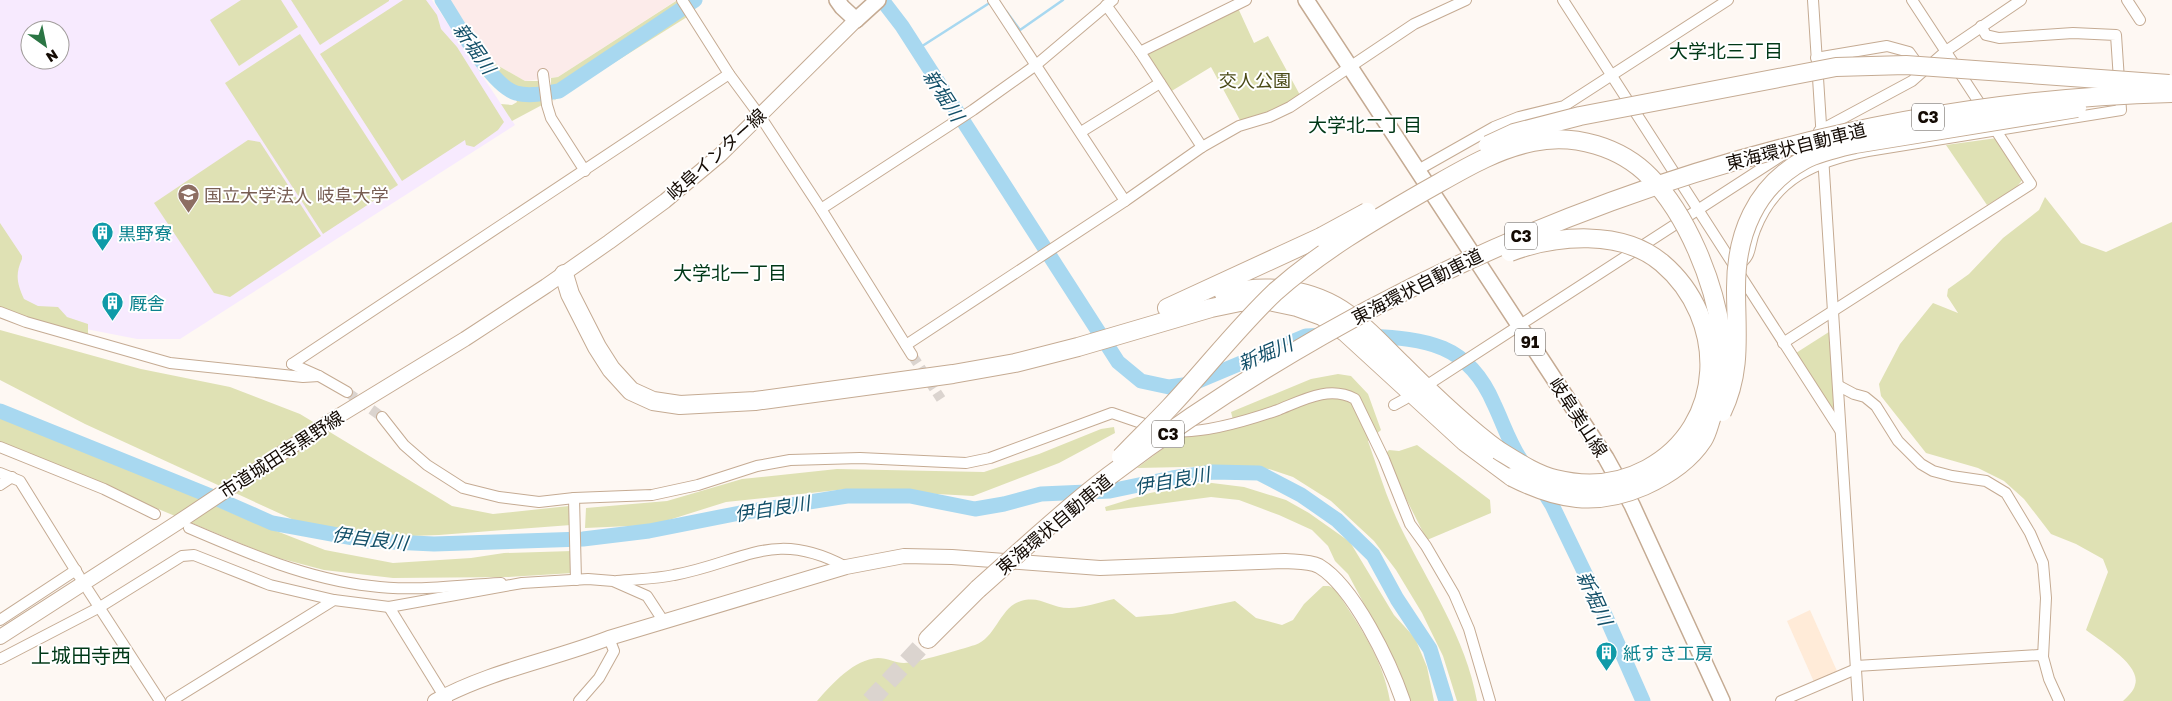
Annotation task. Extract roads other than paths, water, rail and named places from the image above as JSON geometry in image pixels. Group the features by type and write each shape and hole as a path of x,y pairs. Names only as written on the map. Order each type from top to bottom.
{"highway":[{"path":"1118,329 1168,308 1321,237 1482,148 1514,133 1580,116 1780,76 1836,67 1906,64 2172,84"},
{"name":"東海環状自動車道","path":"928,639 978,589 1073,505 1130,461 1223,396 1354,314 1484,252 1587,210 1689,174 1780,148 1869,127 2013,103 2127,94 2172,94"},
{"path":"1168,308 1235,291 1277,288 1310,295 1354,314 1396,368 1464,442 1512,476 1539,490 1558,495 1578,498 1614,496 1654,482 1670,471 1689,456 1719,418 1731,394 1735,377 1737,352 1737,258 1742,236 1752,210 1780,177 1804,160 1829,150 1855,144 2172,94"},
{"path":"1073,505 1170,407 1249,319 1304,268 1367,224 1479,160 1508,148 1537,141 1572,140 1594,144 1619,154 1651,178 1683,222 1704,270 1722,334 1723,359 1719,389 1714,413 1704,439"},
{"path":"564,274 570,294 611,369 632,391 653,401 680,405 755,401 953,374 1015,362 1118,329 1240,302 1269,301 1297,307 1322,316 1396,368 1472,432 1498,450 1547,477 1576,484 1610,482 1634,475 1655,464 1679,443 1698,417 1706,395 1710,369 1708,345 1704,323 1695,302 1679,280 1662,262 1636,248 1610,241 1584,238 1556,240 1526,246 1354,314"}],"main road":[{"path":"837,0 856,20"},
{"path":"849,0 856,20"},
{"name":"岐阜美山線","path":"1306,0 1606,458 1632,505 1722,701"},
{"path":"856,20 874,4"}],"street":[{"path":"682,0 729,74 760,116 821,209 912,355"},
{"path":"993,0 1125,201"},
{"path":"1140,52 1246,0"},
{"path":"906,346 1125,201 1202,147 1239,126 1269,117 1290,106 1414,24 1466,0"},
{"path":"1563,0 1841,430"},
{"path":"1418,170 1494,127 1519,117 1564,106 1728,0"},
{"path":"1813,0 1858,701"},
{"path":"1784,343 2031,184 1912,0"},
{"path":"1432,382 1822,128 1912,81 1946,50 2021,0"},
{"path":"2127,0 2140,20"},
{"path":"821,209 973,110 1036,65 1109,3 1202,147"},
{"name":"岐阜インター線","path":"564,274 665,201 720,154 856,20"},
{"path":"1736,267 1749,256 1754,232 1772,198 1781,188 1800,174 1823,163 1839,157 1868,151 2120,110 2116,35 2073,33 1999,38 1986,35 1981,26"},
{"path":"1816,58 1887,46 1909,52 1923,71"},
{"path":"544,74 547,105 551,118 585,171"},
{"path":"347,392 319,376 292,364 729,74"},
{"path":"1080,132 1160,83"},
{"name":"市道城田寺黒野線","path":"0,637 183,526 324,425 465,339 564,274"},
{"path":"0,312 26,322 170,363 319,376"},
{"path":"1839,386 1854,394 1865,396 1876,406 1898,441 1921,464 1933,471 1952,476 1986,481 2006,493 2030,533 2044,564 2046,598 2043,657 2049,678 2059,701"},
{"path":"382,417 404,445 427,465 463,488 499,497 539,502 652,495 698,486 757,466 790,460 860,458 966,463 990,458 1112,413 1156,428 1186,432 1221,426 1278,410 1305,398 1333,392 1346,394 1356,399 1384,459 1410,524 1426,546 1454,594 1469,630 1490,701"},
{"path":"1394,405 1405,399"},
{"path":"0,447 104,489 155,514"},
{"path":"0,473 20,480 77,573 0,620"},
{"path":"0,485 12,477"},
{"path":"574,501 576,576"},
{"path":"183,526 243,551 289,567 331,580 372,587 410,588 522,583"},
{"path":"0,659 100,607 182,556 194,555 270,585 334,600 389,607 522,583 576,576 613,581 674,575 766,549 789,548 812,552 826,556 846,567"},
{"path":"389,607 442,699 504,672 609,638 846,567 904,556 952,557 1100,568 1276,561 1310,562 1332,576 1347,594 1369,628 1404,701"},
{"path":"613,581 647,596 664,622"},
{"path":"88,590 160,701"},
{"path":"171,701 334,600"},
{"path":"579,701 599,678 614,651 609,638"},
{"path":"1781,701 1856,667 2039,655 2043,657"}],"waterway":[{"name":"新堀川","path":"442,0 465,38 496,79 506,88 516,93 527,95 559,91 695,0"},
{"name":"新堀川","path":"882,0 902,26 1118,362 1141,381 1169,387 1191,384 1306,336 1327,335"},
{"path":"1006,11 1020,30 1063,0"},
{"path":"916,50 991,2"},
{"name":"新堀川","path":"1368,336 1408,339 1443,348 1458,356 1472,368 1484,384 1512,444 1525,466"},
{"name":"伊自良川","path":"0,411 213,497 272,523 370,541 434,544 583,539 649,531 740,513 847,496 910,496 975,509 1004,504 1041,494 1110,491 1172,478 1213,472 1259,473 1301,495 1337,520 1373,555 1397,599 1430,649 1446,701"},
{"name":"新堀川","path":"1539,484 1552,505 1606,617 1643,701"}],"tunnel":[{"path":"912,355 941,399"},
{"path":"347,392 382,417"},
{"path":"870,701 928,639"}],"place":[{"name":"国立大学法人 岐阜大学","path":"188,214"},
{"name":"黒野寮","path":"102,252"},
{"name":"厩舎","path":"113,322"},
{"name":"紙すき工房","path":"1607,672"}],"district":[{"name":"大学北三丁目","path":"1726,50"},
{"name":"大学北二丁目","path":"1365,124"},
{"name":"大学北一丁目","path":"730,272"},
{"name":"上城田寺西","path":"81,655"}],"park label":[{"name":"交人公園","path":"1255,80"}]}
